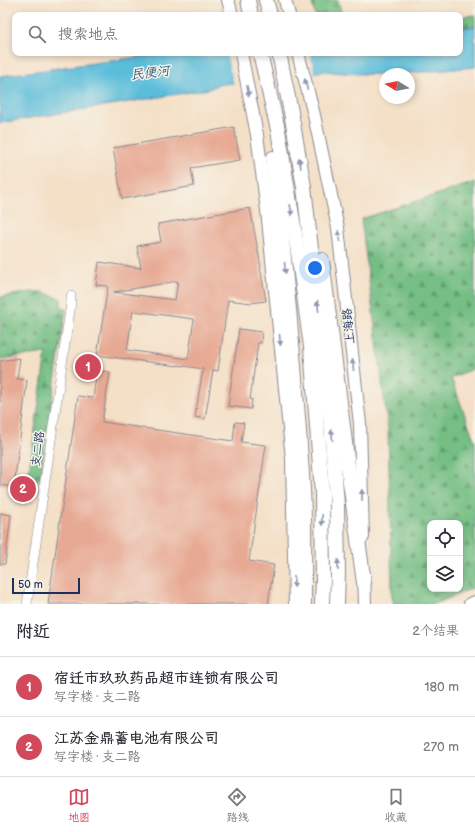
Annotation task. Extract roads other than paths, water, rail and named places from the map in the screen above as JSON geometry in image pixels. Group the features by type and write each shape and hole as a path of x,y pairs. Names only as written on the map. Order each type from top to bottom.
{"highway":[{"path":"248,0 250,12"},
{"path":"266,0 269,12"},
{"path":"280,56 304,187 334,459 337,512 338,604"},
{"path":"261,58 268,132 282,237 293,349 303,490 304,604"},
{"path":"268,132 298,252 311,347 322,493 322,604"},
{"path":"304,187 319,238 364,583"}],"main road":[{"path":"228,0 231,12"},
{"path":"285,0 288,12"},
{"path":"242,56 268,132 268,218 292,459 295,604"},
{"name":"上海路","path":"299,56 314,114 338,228 360,424 365,604"},
{"path":"470,604 475,602"}],"street":[{"name":"支二路","path":"27,604 71,296"}],"water":[{"name":"民便河","path":"475,26 475,67 415,72 415,68 379,68 379,74 325,71 217,85 209,89 0,123 0,76 144,56 463,56 463,28"}],"place":[{"name":"宿迁市玖玖药品超市连锁有限公司","path":"88,367"},
{"name":"江苏金鼎蓄电池有限公司","path":"23,489"}]}
